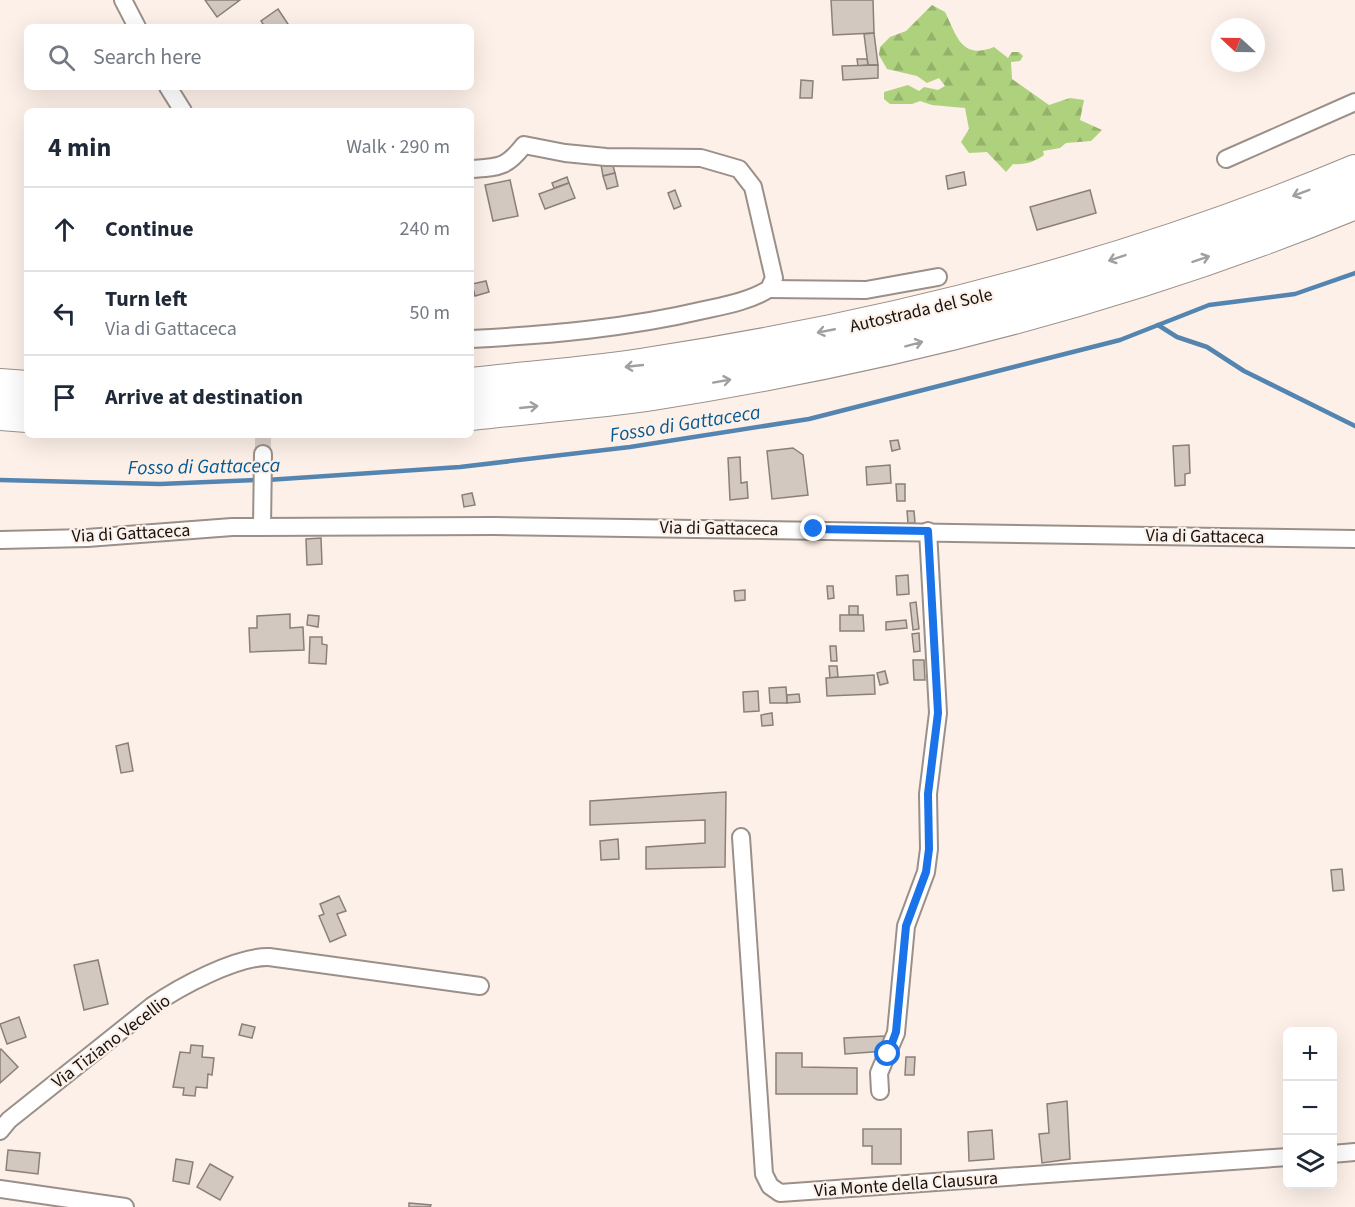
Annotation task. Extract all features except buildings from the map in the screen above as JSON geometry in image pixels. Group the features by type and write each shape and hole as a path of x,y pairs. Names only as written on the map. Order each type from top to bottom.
{"highway":[{"name":"Autostrada del Sole","path":"474,384 653,364 890,319 1069,274 1301,194 1355,171"},
{"name":"Autostrada del Sole","path":"474,414 652,394 893,350 1082,301 1355,203"},
{"path":"0,385 24,387"},
{"path":"0,414 24,416"}],"street":[{"path":"123,0 135,24"},
{"path":"170,90 181,108"},
{"path":"1227,159 1355,102"},
{"path":"474,169 503,166 524,145 565,153 606,157 700,158 739,169 747,176 753,187 774,278 770,290"},
{"path":"474,339 578,331 680,316 753,298 770,290 866,290 938,278"},
{"path":"262,527 263,454"},
{"name":"Via di Gattaceca","path":"0,540 262,527 494,526 1355,539"},
{"path":"880,1090 879,1073 896,1032 906,926 926,872 929,849 928,794 938,713 928,531"},
{"name":"Via Monte della Clausura","path":"741,837 764,1174 770,1186 780,1193 1283,1157"},
{"name":"Via Tiziano Vecellio","path":"0,1131 9,1120 152,1006 177,991 246,959 269,957 480,986"},
{"path":"1337,1154 1355,1152"},
{"path":"0,1189 125,1207"}],"green space":[{"path":"932,5 945,12 957,37 967,48 983,50 994,47 1008,58 1012,52 1019,52 1023,56 1020,61 1011,62 1012,79 1049,105 1070,98 1084,100 1080,120 1102,130 1091,141 1066,143 1060,148 1043,151 1044,155 1033,161 1013,164 1006,172 987,152 969,153 961,142 969,129 965,108 932,105 920,101 912,104 890,104 884,99 884,92 908,85 919,91 924,87 938,90 945,86 939,78 927,83 917,76 887,69 879,55 880,47 890,37 906,31"}],"waterway":[{"name":"Fosso di Gattaceca","path":"267,480 460,467 630,447 809,419 1120,340 1209,305 1295,294 1355,273"},
{"path":"1158,325 1177,337 1207,347 1244,371 1355,426"},
{"name":"Fosso di Gattaceca","path":"0,480 160,484 258,480"}],"tunnel":[{"path":"263,438 263,454"}],"route":[{"path":"814,529 928,531 938,713 928,794 929,849 926,872 906,926 896,1032 888,1054"}]}
